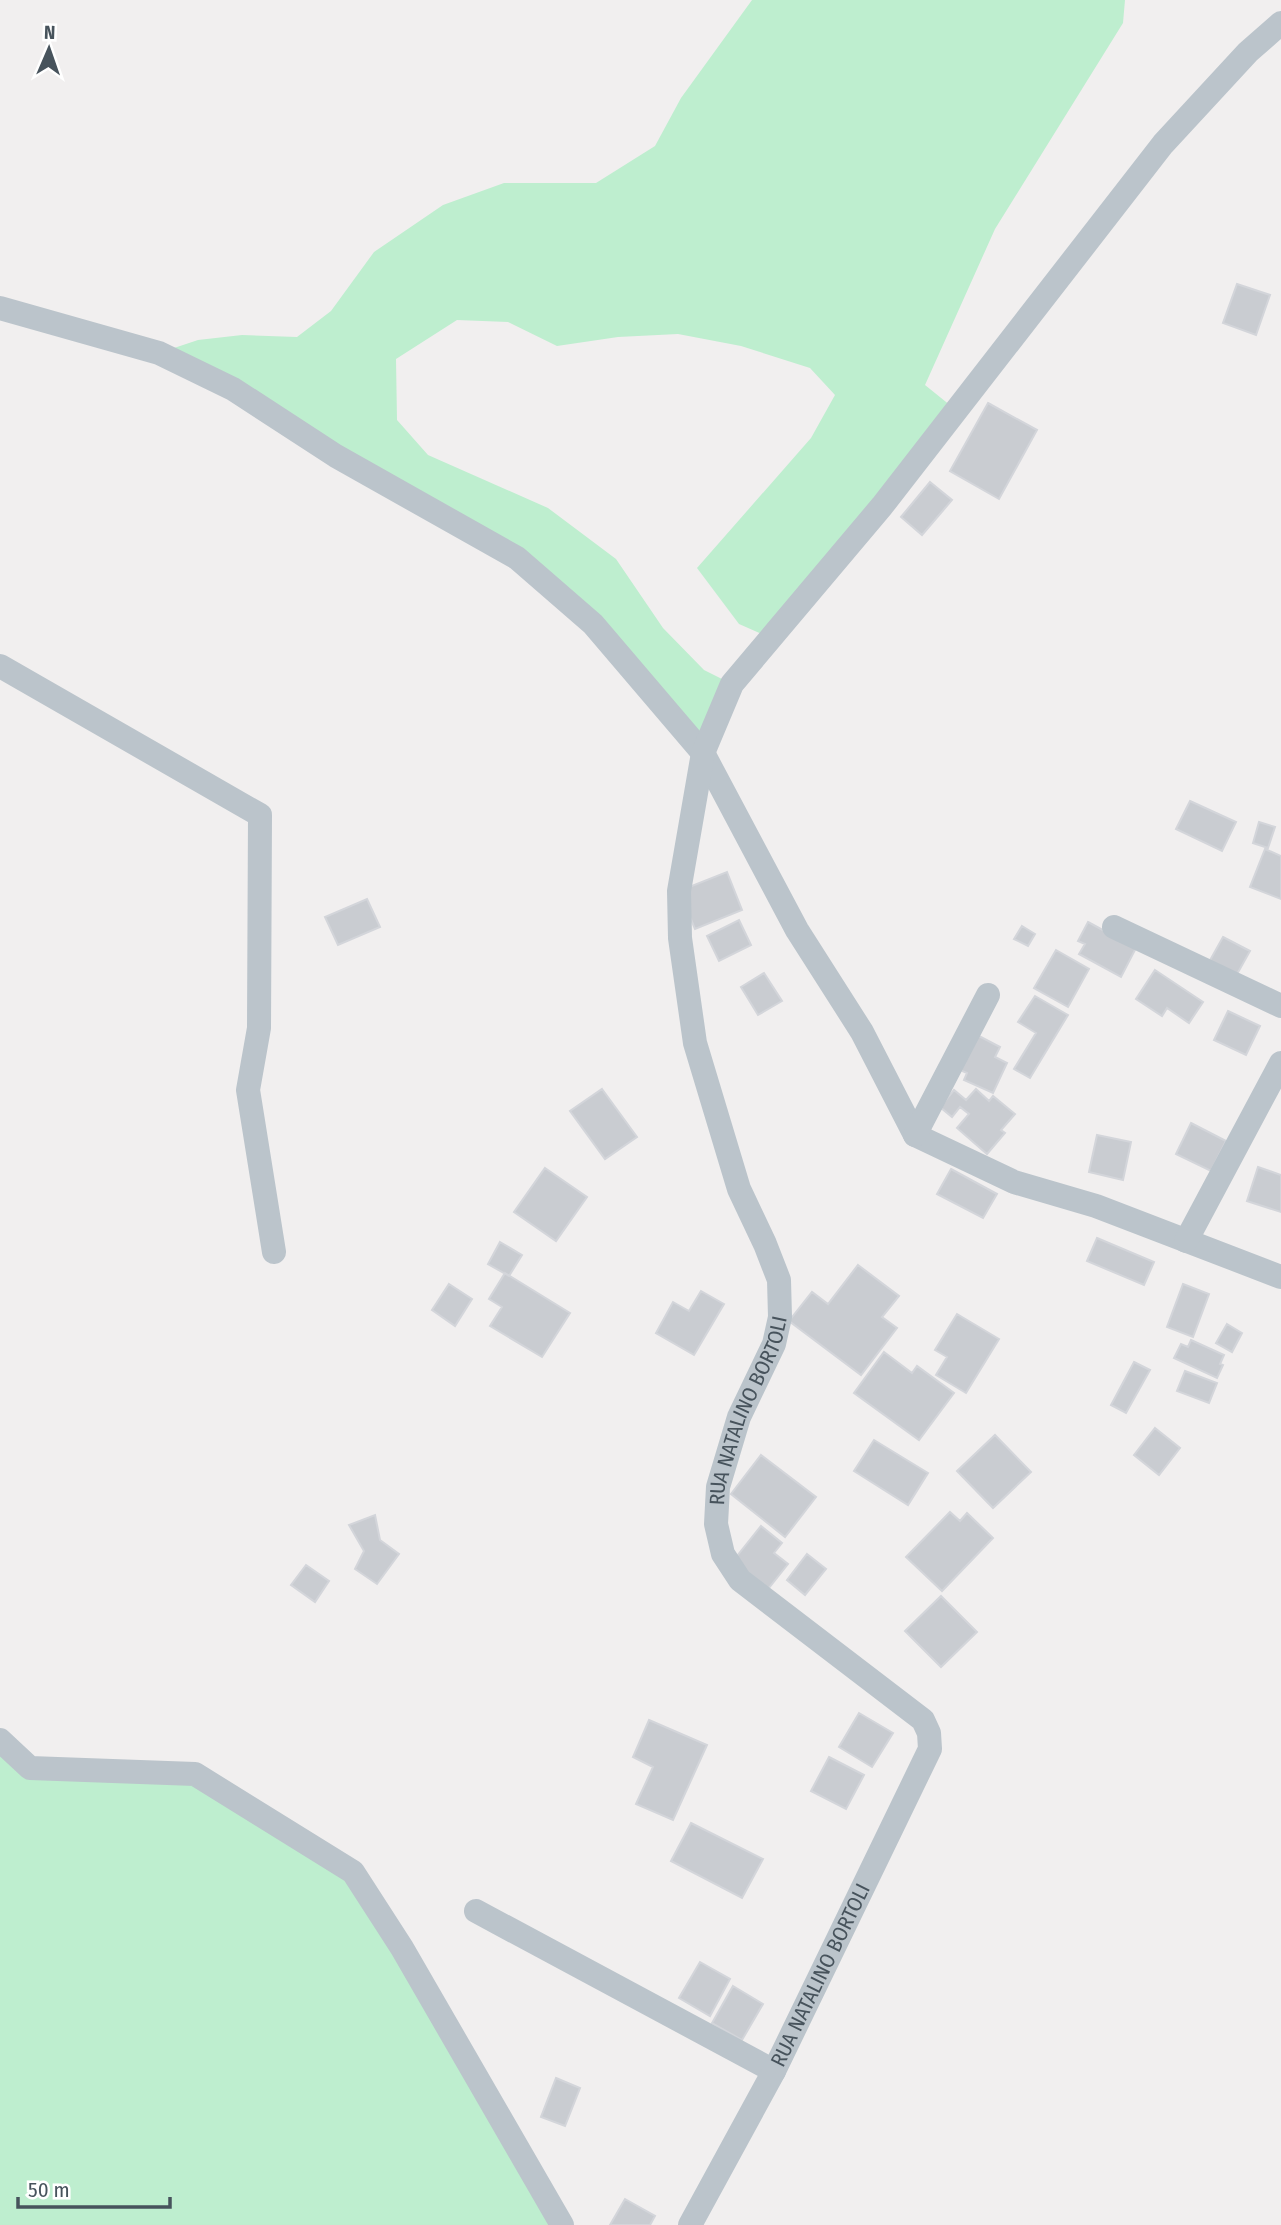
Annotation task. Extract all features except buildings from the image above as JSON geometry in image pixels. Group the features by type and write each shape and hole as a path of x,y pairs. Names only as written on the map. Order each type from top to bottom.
{"street":[{"name":"RUA NATALINO BORTOLI","path":"690,2225 774,2071 930,1749 929,1733 923,1720 740,1580 723,1554 716,1524 718,1487 739,1417 774,1344 780,1317 779,1280 739,1189 695,1044 680,938 680,891 703,752 732,684 882,506 1163,144 1248,52 1281,23"},
{"path":"0,308 159,353 233,389 337,456 517,558 593,624 703,752 797,930 862,1032 915,1135 1014,1182 1096,1206 1281,1278"},
{"path":"0,666 260,815 259,1028 248,1090 274,1252"},
{"path":"1114,927 1281,1006"},
{"path":"915,1135 988,995"},
{"path":"1186,1241 1281,1063"},
{"path":"0,1740 30,1769 195,1774 353,1872 402,1948 562,2225"},
{"path":"476,1911 774,2071"}],"green space":[{"path":"752,0 1125,0 1123,23 995,229 925,385 956,410 771,638 739,624 697,568 811,438 835,395 810,368 741,346 678,334 618,337 557,346 508,322 457,320 396,359 397,420 428,455 548,508 616,559 663,628 704,670 732,684 703,753 517,558 159,353 198,340 242,335 297,337 331,311 374,252 443,205 504,183 596,183 655,146 681,98"},
{"path":"0,1740 30,1768 195,1774 353,1872 562,2225 0,2225"}]}
